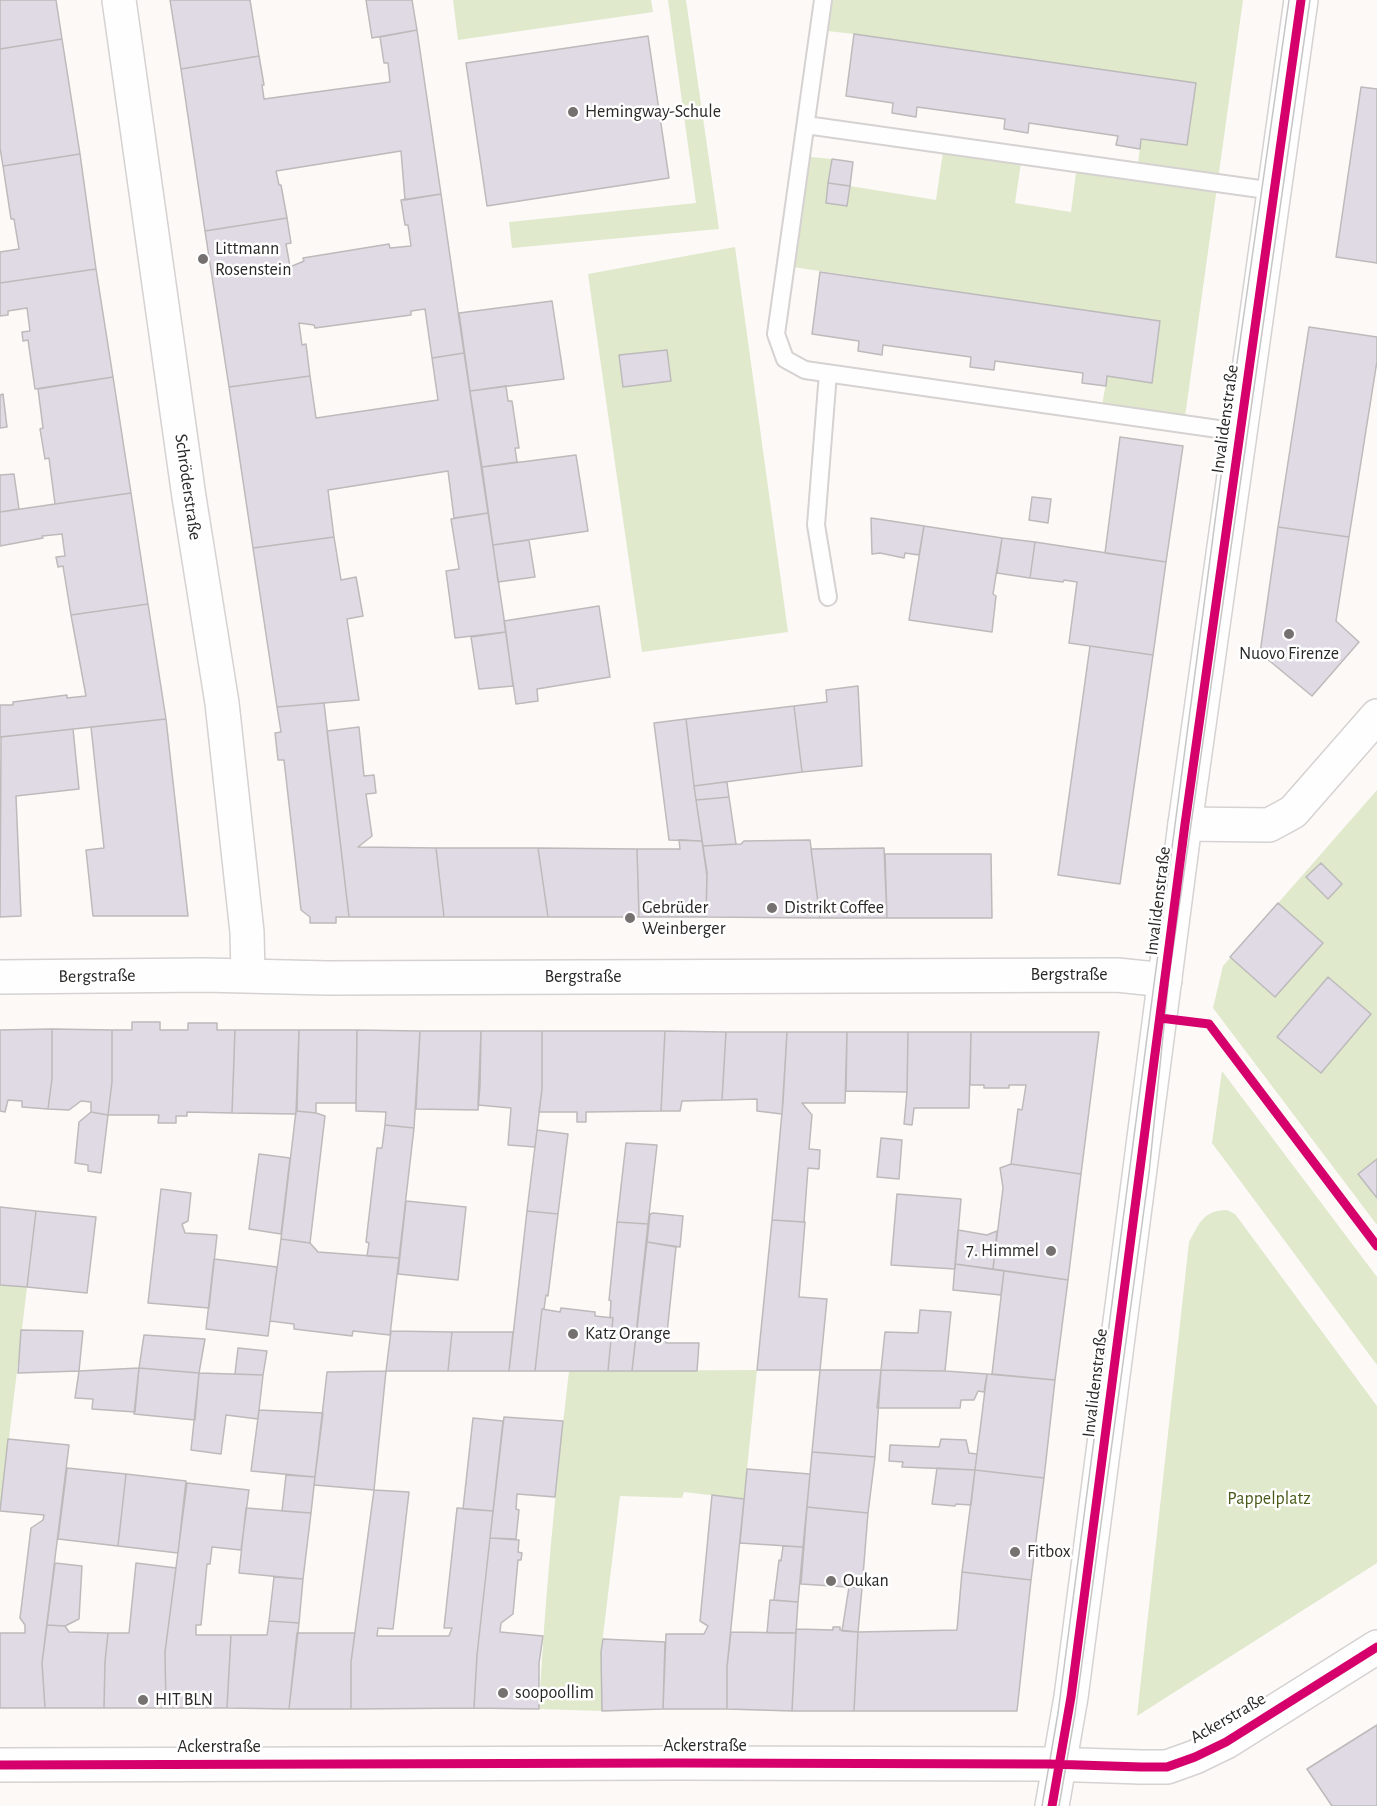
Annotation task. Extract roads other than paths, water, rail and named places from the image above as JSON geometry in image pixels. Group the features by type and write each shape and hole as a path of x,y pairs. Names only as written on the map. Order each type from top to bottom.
{"street":[{"name":"Schröderstraße","path":"119,0 189,497 222,704 247,932 248,976"},
{"name":"Invalidenstraße","path":"1052,1806 1071,1697 1185,824 1301,0"},
{"path":"1185,824 1269,825 1293,812 1377,716"},
{"name":"Bergstraße","path":"0,977 1117,975 1165,980"},
{"name":"Ackerstraße","path":"0,1765 572,1763 1059,1764 1167,1767 1227,1742 1377,1647"}],"lane":[{"path":"823,0 776,334 785,359 805,370 828,374 1239,432"},
{"path":"806,125 1274,191"},
{"path":"828,374 816,525 828,597"}],"tram line":[{"path":"1042,1806 1058,1713 1224,453 1289,0"},
{"path":"1059,1806 1075,1714 1149,1173 1169,977 1310,0"}],"place":[{"name":"Hemingway-Schule","path":"573,112"},
{"name":"Littmann Rosenstein","path":"203,259"},
{"name":"Nuovo Firenze","path":"1289,634"},
{"name":"Distrikt Coffee","path":"772,908"},
{"name":"Gebrüder Weinberger","path":"630,918"},
{"name":"7. Himmel","path":"1051,1251"},
{"name":"Katz Orange","path":"573,1334"},
{"name":"Fitbox","path":"1015,1552"},
{"name":"Oukan","path":"831,1581"},
{"name":"soopoollim","path":"503,1693"},
{"name":"HIT BLN","path":"143,1700"}],"park label":[{"name":"Pappelplatz","path":"1269,1499"}]}
